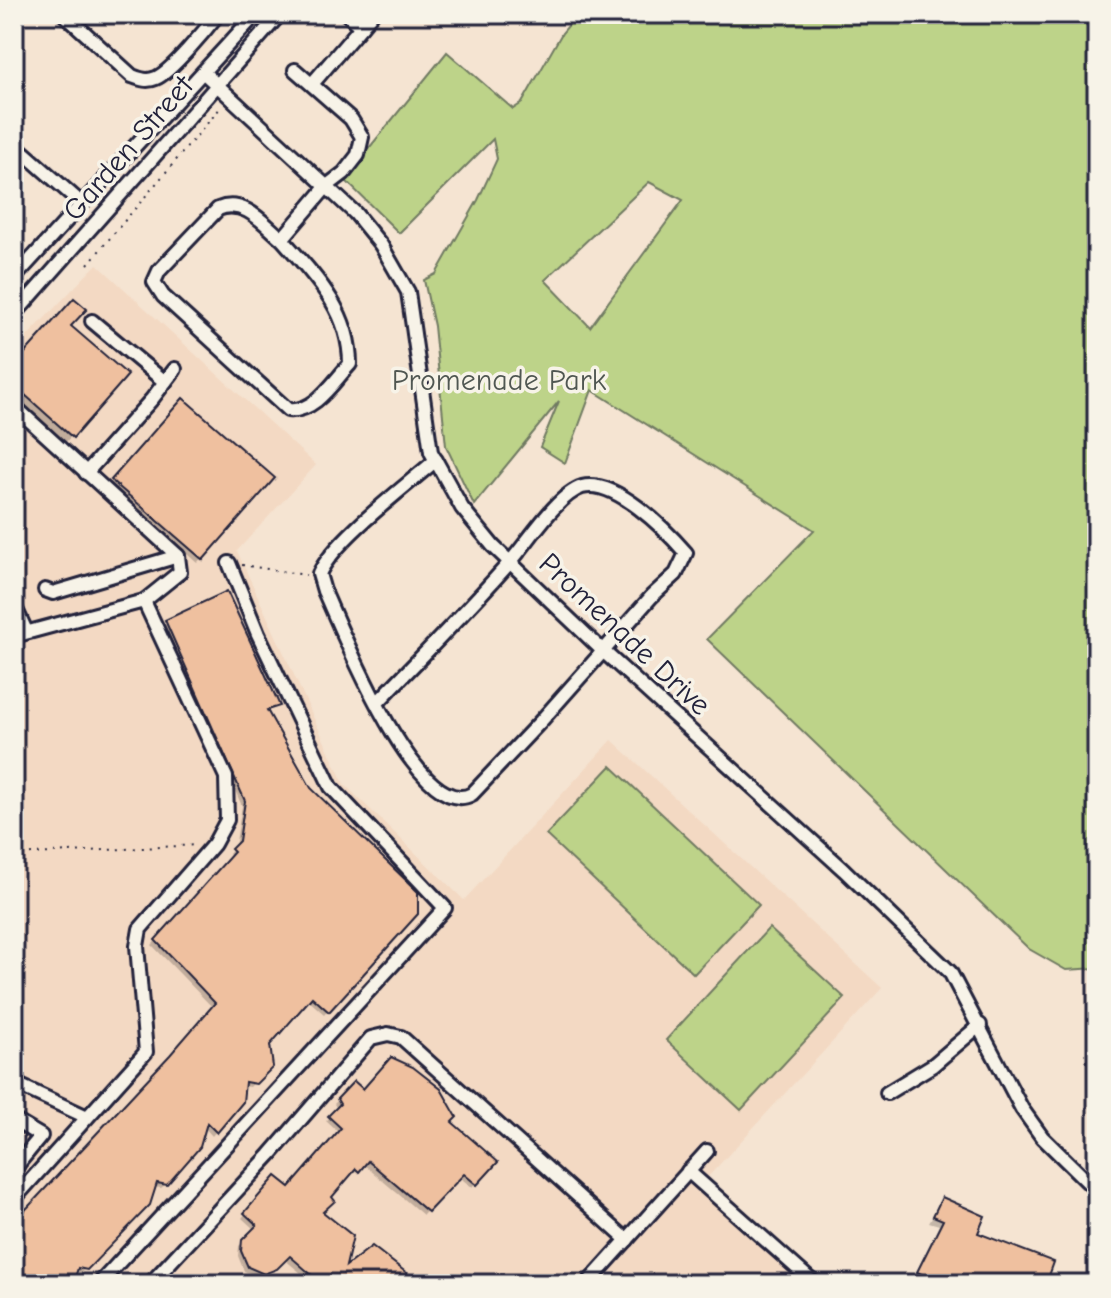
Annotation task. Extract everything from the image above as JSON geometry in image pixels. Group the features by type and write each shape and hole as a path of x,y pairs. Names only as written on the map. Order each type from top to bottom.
{"street":[{"path":"64,14 132,76 144,80 156,78 168,70 218,14"},
{"name":"Garden Street","path":"14,278 256,14"},
{"name":"Garden Street","path":"14,315 280,14"},
{"path":"347,14 361,27"},
{"path":"312,84 372,14"},
{"path":"282,239 327,186 344,173 358,155 362,137 351,119 295,70"},
{"name":"Promenade Drive","path":"203,72 355,213 381,245 408,292 431,452 462,508 510,562 603,651 844,870 950,972 1022,1109 1042,1137 1097,1191"},
{"path":"14,144 81,203"},
{"path":"230,204 243,207 282,239 332,297 350,349 350,364 310,406 299,411 288,410 163,296 154,282 159,271 218,209 230,204"},
{"path":"27,264 46,280"},
{"path":"92,321 165,382"},
{"path":"86,473 175,369"},
{"path":"14,406 178,556 180,572 144,601 20,634 16,609"},
{"path":"377,703 510,562 563,500 581,488 602,486 622,497 666,530 686,553 676,574 652,596 541,721 466,797 446,794 429,783 399,745 377,703 320,577 324,562 436,460"},
{"path":"45,590 53,593 178,556"},
{"path":"99,1284 445,908 331,787 258,634 229,563"},
{"path":"14,1199 146,1052 137,946 140,929 214,844 227,820 226,777 144,601"},
{"path":"887,1093 933,1065 980,1025"},
{"path":"150,1284 270,1155 371,1038 388,1034 406,1041 627,1240"},
{"path":"14,1083 87,1117"},
{"path":"14,1120 41,1136 18,1164"},
{"path":"587,1284 707,1151"},
{"path":"688,1171 815,1284"}],"path":[{"path":"88,264 230,96"},
{"path":"229,563 320,577"},
{"path":"14,855 214,844"}],"shaded area":[{"path":"97,264 316,465 237,551 344,784 464,900 612,740 882,988 707,1178 823,1284 14,1284 14,350"}],"green space":[{"name":"Promenade Park","path":"578,14 1097,14 1097,968 1066,970 1029,949 707,639 814,530 592,390 565,463 540,447 559,401 474,505 446,446 434,326 424,280 436,274 478,200 497,159 493,139 399,233 344,179 447,52 513,109 522,103 562,33","holes":["649,182 683,200 590,327 545,280"]},
{"path":"611,766 759,905 694,974 546,835"},
{"path":"769,928 845,998 741,1110 666,1040"}],"building":[{"path":"74,298 87,309 71,326 128,375 73,438 14,385 14,365"},
{"path":"183,398 275,478 203,560 111,480"},
{"path":"227,591 280,706 267,710 311,788 418,892 418,914 329,1012 312,997 270,1045 273,1067 256,1084 245,1082 243,1102 217,1133 207,1123 200,1147 167,1185 157,1183 150,1205 87,1270 78,1268 73,1284 14,1284 14,1222 215,1003 155,940 234,852 231,849 239,841 245,801 165,620"},
{"path":"391,1057 413,1067 441,1089 457,1117 452,1122 498,1162 477,1185 464,1174 428,1212 368,1161 359,1172 356,1169 332,1197 335,1201 323,1212 353,1236 346,1266 372,1246 421,1284 322,1284 290,1256 277,1269 264,1274 248,1267 241,1251 242,1240 257,1225 244,1213 276,1176 290,1187 341,1128 328,1116 340,1104 337,1099 354,1081 363,1089"},
{"path":"942,1197 985,1216 978,1233 1054,1262 1046,1284 944,1284 917,1272 943,1220 933,1216"}]}
